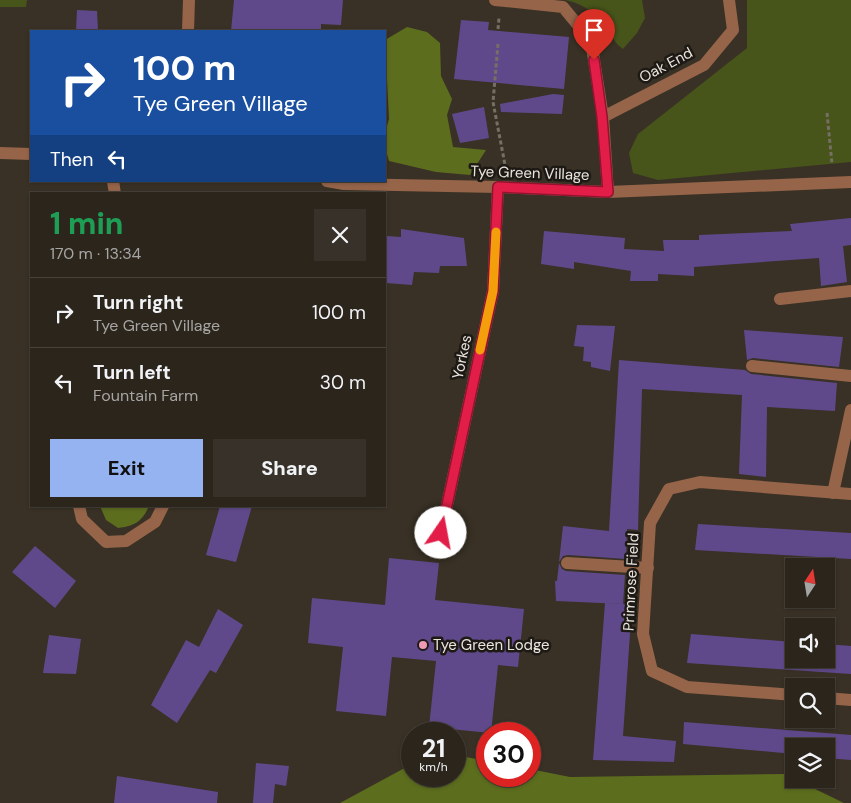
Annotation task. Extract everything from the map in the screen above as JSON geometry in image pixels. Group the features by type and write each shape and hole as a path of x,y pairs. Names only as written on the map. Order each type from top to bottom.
{"street":[{"path":"188,30 189,0"},
{"path":"495,0 563,7 591,40 602,117 608,192"},
{"name":"Oak End","path":"602,117 704,64 733,30 730,0"},
{"path":"0,153 30,154"},
{"name":"Tye Green Village","path":"333,182 344,184 504,187 608,192 851,182"},
{"name":"Yorkes","path":"441,533 493,291 504,187"},
{"path":"780,299 851,291"},
{"path":"752,366 851,376"},
{"path":"833,493 851,410"},
{"name":"Primrose Field","path":"785,694 687,687 652,671 643,634 650,523 669,489 700,482 851,494"},
{"path":"79,507 82,519 106,542 126,540 155,522 162,507"},
{"path":"567,563 648,568"},
{"path":"835,699 851,700"}],"path":[{"path":"498,44 494,102 504,187"},
{"path":"827,112 834,183"}],"green space":[{"path":"0,0 27,0 26,7 0,7"},
{"path":"565,0 642,0 645,18 637,33 623,49 616,43 608,27 597,16 581,6"},
{"path":"747,0 851,0 851,162 658,180 633,173 629,153 638,134 747,48"},
{"path":"407,27 427,32 440,43 441,76 452,99 447,115 453,147 486,150 470,175 436,172 389,161 386,150 386,130 389,119 386,39"},
{"path":"100,507 148,507 137,522 129,526 118,528 106,520"},
{"path":"466,757 476,759 476,787 541,787 541,771 570,777 784,774 785,788 813,788 844,803 340,803 401,770 401,787 466,787"}],"building":[{"path":"234,0 343,0 341,25 321,24 321,30 231,30"},
{"path":"77,10 97,11 98,30 76,30"},
{"path":"461,20 489,22 488,30 569,37 564,89 454,79"},
{"path":"553,94 564,95 562,114 501,112 500,104"},
{"path":"484,107 489,138 460,143 452,114"},
{"path":"851,218 851,245 843,246 847,282 821,286 819,258 694,267 694,276 658,274 658,281 630,281 631,271 574,262 574,269 541,264 544,231 625,238 624,249 664,251 663,240 699,240 699,235 792,231 790,224"},
{"path":"401,229 464,238 467,266 440,266 439,273 414,272 412,285 386,283 387,236 401,237"},
{"path":"577,325 615,326 610,371 591,367 591,362 583,361 584,347 574,346"},
{"path":"744,330 843,337 839,367 753,358 747,360"},
{"path":"619,360 745,370 751,374 837,383 835,411 767,407 766,477 739,474 742,395 642,389 638,530 627,529 626,559 568,555 563,556 559,562 563,526 609,531"},
{"path":"220,507 252,507 236,562 206,555"},
{"path":"698,524 851,533 851,559 695,550"},
{"path":"35,546 76,581 55,608 12,572"},
{"name":"Tye Green Lodge","path":"389,558 439,563 435,600 524,609 518,667 498,665 492,722 476,722 476,732 466,731 466,722 430,722 436,661 392,657 386,716 336,711 343,647 308,643 312,598 385,605"},
{"path":"559,563 562,569 566,571 625,575 623,604 556,601 555,581 557,581"},
{"path":"605,603 632,604 623,736 676,741 674,762 593,760"},
{"path":"218,609 243,625 216,673 210,670 177,723 151,705 186,640 199,647"},
{"path":"691,634 785,641 785,668 835,668 835,645 851,646 851,674 687,663"},
{"path":"49,635 81,639 76,674 43,673"},
{"path":"684,722 851,735 851,760 835,759 835,738 785,738 785,753 683,744"},
{"path":"256,763 289,766 286,786 275,784 273,803 253,803"},
{"path":"117,776 218,792 217,803 114,803"}],"slow traffic":[{"path":"480,350 493,291 496,232"}],"place":[{"name":"Tye Green Lodge","path":"423,645"}],"route":[{"path":"441,533 493,291 498,187 608,192 602,117 594,60"}]}
